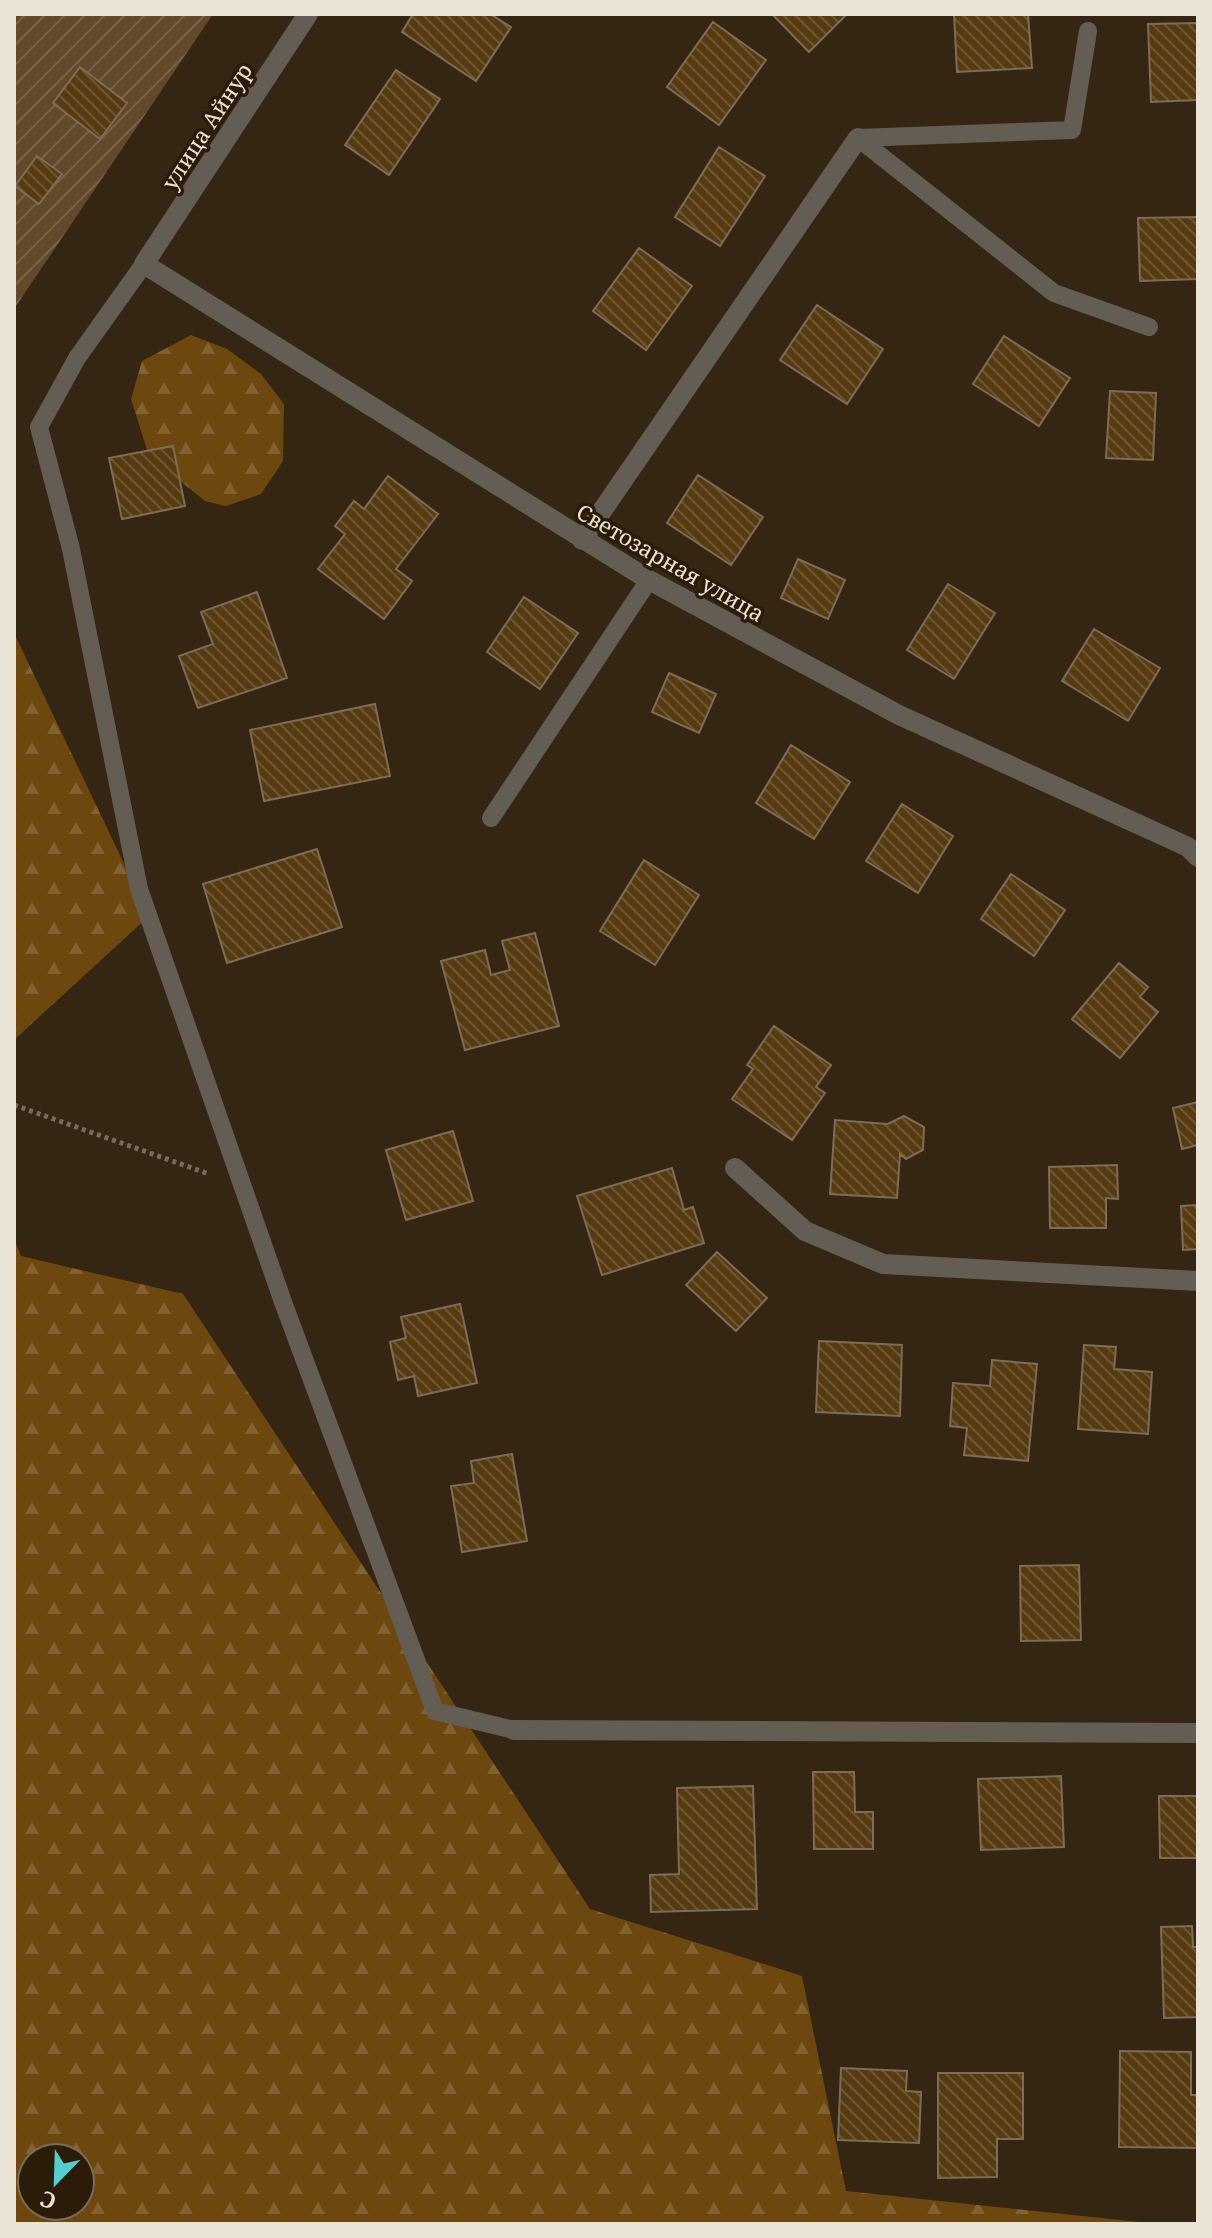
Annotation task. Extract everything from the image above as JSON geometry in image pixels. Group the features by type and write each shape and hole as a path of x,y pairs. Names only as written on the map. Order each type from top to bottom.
{"street":[{"name":"улица Айнур","path":"144,264 308,14"},
{"path":"582,540 858,138"},
{"name":"Светозарная улица","path":"144,264 649,580 899,715 1188,847 1198,857"},
{"path":"735,1168 805,1231 883,1264 1198,1281"},
{"path":"514,1730 1198,1733"}],"lane":[{"path":"858,138 1072,130 1088,31"},
{"path":"858,138 1054,293 1149,327"},
{"path":"144,264 77,358 39,427 71,549 139,889 243,1186 435,1711 514,1730"},
{"path":"491,818 649,580"}],"path":[{"path":"14,1105 243,1186"}],"green space":[{"path":"191,335 227,349 261,374 284,404 283,461 261,494 226,506 205,501 149,456 131,399 142,361"},
{"path":"14,633 149,916 14,1040"},
{"path":"14,1239 21,1256 183,1294 590,1909 802,1976 846,2191 1158,2224 14,2224"}],"shaded area":[{"path":"14,14 213,14 14,309"}],"building":[{"path":"413,14 490,14 511,27 476,81 402,32"},
{"path":"772,14 847,14 809,52"},
{"path":"954,14 1028,14 1032,68 957,72"},
{"path":"713,22 766,60 719,125 667,87"},
{"path":"1198,23 1198,100 1151,102 1148,24"},
{"path":"80,67 127,103 100,139 53,103"},
{"path":"396,70 440,99 389,175 345,145"},
{"path":"719,147 765,176 720,246 675,217"},
{"path":"37,156 62,174 39,204 15,186"},
{"path":"1198,217 1198,279 1140,281 1138,218"},
{"path":"639,248 692,286 646,350 593,311"},
{"path":"817,305 883,349 847,404 780,360"},
{"path":"1004,336 1070,378 1039,426 973,384"},
{"path":"1110,391 1156,393 1153,460 1106,458"},
{"path":"173,446 185,506 122,519 109,458"},
{"path":"698,475 763,517 731,565 667,523"},
{"path":"388,476 438,514 396,569 412,581 384,619 318,569 345,534 335,526 354,501 364,509"},
{"path":"798,559 845,580 828,619 781,598"},
{"path":"948,584 995,613 954,679 907,650"},
{"path":"257,592 287,678 198,708 179,656 213,644 201,612"},
{"path":"524,597 578,633 540,689 487,652"},
{"path":"1094,629 1160,668 1128,721 1062,681"},
{"path":"669,673 716,694 699,733 652,712"},
{"path":"375,704 390,776 264,801 250,730"},
{"path":"791,745 850,782 814,839 756,803"},
{"path":"902,804 953,836 918,893 866,861"},
{"path":"317,849 342,927 227,963 203,884"},
{"path":"644,860 699,895 655,965 600,931"},
{"path":"1011,874 1065,910 1034,956 981,919"},
{"path":"535,933 559,1026 465,1050 441,961 485,950 491,975 510,970 502,941"},
{"path":"1119,963 1148,987 1140,997 1158,1012 1120,1058 1072,1019"},
{"path":"774,1026 831,1065 816,1087 825,1093 792,1140 732,1099 753,1069 747,1065"},
{"path":"1198,1102 1198,1145 1182,1149 1173,1108"},
{"path":"904,1116 924,1127 923,1150 906,1159 900,1154 897,1198 830,1194 835,1120 888,1124"},
{"path":"453,1131 473,1201 406,1220 386,1150"},
{"path":"1117,1165 1118,1199 1106,1198 1106,1228 1050,1228 1049,1167"},
{"path":"672,1168 684,1210 693,1207 704,1243 602,1275 577,1196"},
{"path":"1198,1205 1198,1249 1183,1250 1181,1206"},
{"path":"717,1252 767,1298 736,1331 686,1285"},
{"path":"460,1304 477,1383 418,1396 414,1376 398,1380 390,1342 406,1338 401,1317"},
{"path":"819,1341 902,1345 900,1416 816,1412"},
{"path":"1084,1345 1116,1347 1114,1369 1152,1372 1148,1434 1078,1429"},
{"path":"992,1360 1037,1364 1028,1461 964,1455 967,1428 950,1426 953,1383 990,1386"},
{"path":"512,1454 527,1541 462,1552 451,1486 474,1483 471,1461"},
{"path":"1079,1565 1081,1640 1021,1641 1020,1566"},
{"path":"813,1772 854,1772 855,1812 873,1812 873,1849 814,1849"},
{"path":"1061,1776 1064,1847 981,1850 978,1779"},
{"path":"753,1786 757,1909 651,1912 650,1875 679,1874 677,1788"},
{"path":"1159,1796 1198,1796 1198,1858 1160,1858"},
{"path":"1192,1926 1193,1947 1198,1947 1198,2017 1164,2018 1161,1927"},
{"path":"1120,2051 1191,2052 1191,2095 1198,2095 1198,2148 1119,2147"},
{"path":"841,2068 907,2071 906,2091 921,2092 919,2143 838,2140"},
{"path":"938,2073 1023,2073 1023,2139 997,2139 997,2177 938,2178"}]}
